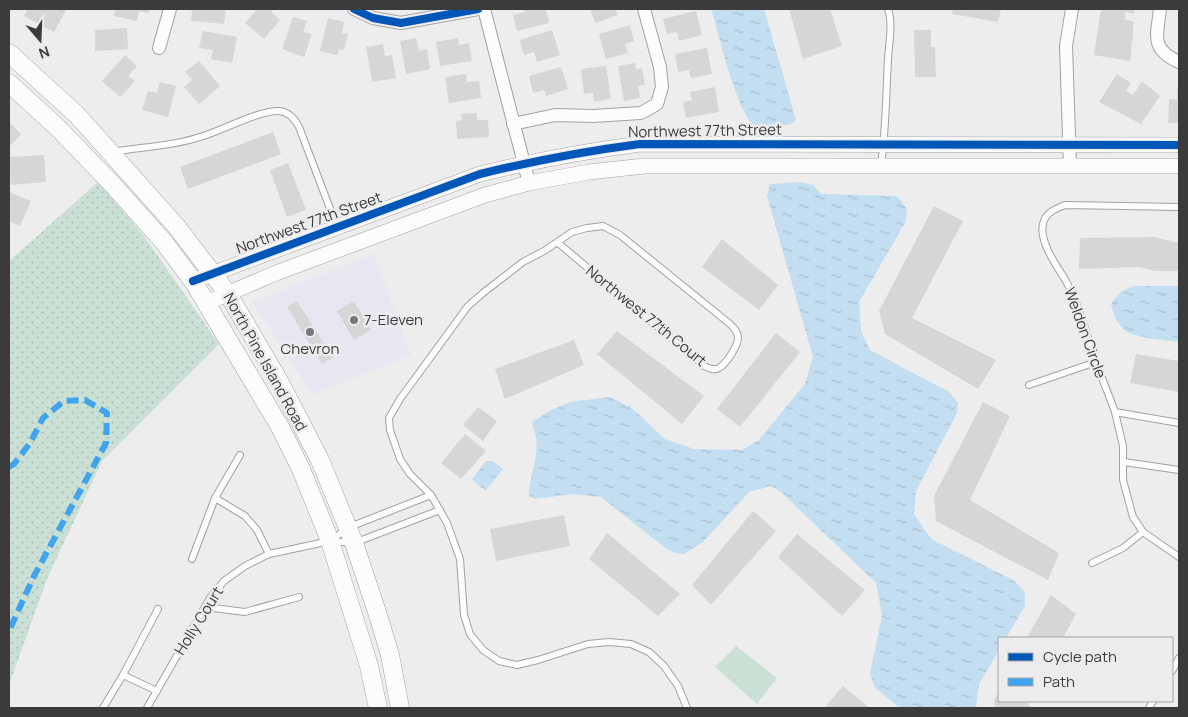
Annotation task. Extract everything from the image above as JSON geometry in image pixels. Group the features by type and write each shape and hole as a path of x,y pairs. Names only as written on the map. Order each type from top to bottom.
{"main road":[{"name":"North Pine Island Road","path":"9,53 77,115 177,227 214,273 228,294 279,381 320,460 350,535 385,639 400,708"},
{"name":"North Pine Island Road","path":"9,83 58,128 163,240 193,281 280,427 330,541 369,666 378,708"}],"street":[{"path":"159,48 170,9"},
{"path":"354,9 373,18 402,23 478,9"},
{"path":"484,9 529,184"},
{"path":"514,124 555,115 593,116 641,112 657,104 662,87 660,67 644,9"},
{"path":"1070,166 1066,46 1072,9"},
{"path":"1160,9 1156,40 1163,54 1179,62"},
{"name":"Northwest 77th Street","path":"193,281 480,174 586,151 640,144 1179,145"},
{"path":"206,303 276,273 485,195 589,172 644,166 1179,166"},
{"path":"337,227 348,247"}],"lane":[{"path":"881,166 884,144 890,33 890,14 888,9"},
{"path":"110,152 203,136 264,113 285,112 291,116 299,127 337,227"},
{"name":"Weldon Circle","path":"1179,207 1065,206 1054,209 1047,215 1042,225 1043,237 1052,259 1074,296 1115,412 1123,446 1123,480 1127,499 1134,517 1143,532 1179,557"},
{"name":"Northwest 77th Court","path":"556,242 704,366 712,370 720,368 736,348 738,339 736,331 730,324 620,235 603,226 587,228 572,232 523,262 468,306 400,399 389,418 390,430 400,460 410,474 431,495 453,539 460,560 464,615 470,634 483,650 498,660 517,665 588,644 609,642 631,644 649,652 664,666 678,686 687,708"},
{"path":"1029,385 1096,362"},
{"path":"1115,412 1179,423"},
{"path":"192,559 215,498 240,456"},
{"path":"1124,462 1179,470"},
{"path":"330,541 350,535 431,495"},
{"path":"215,498 245,516 257,530 270,554"},
{"path":"330,541 440,510"},
{"path":"1092,562 1123,548 1143,532"},
{"name":"Holly Court","path":"148,708 210,598 224,581 245,566 270,554 330,541"},
{"path":"205,607 245,612 299,597"},
{"path":"103,708 158,609"},
{"path":"1173,669 1179,658"},
{"path":"122,675 157,691"}],"shaded area":[{"path":"374,253 411,355 313,395 252,302"}],"green space":[{"path":"98,182 144,236 219,344 102,461 47,579 9,685 9,261"},
{"path":"736,646 777,678 757,704 715,667"}],"water":[{"path":"711,9 764,9 796,120 790,125 755,127 748,118 741,105 729,72"},
{"path":"799,182 813,185 821,194 897,196 907,209 905,223 859,302 861,331 870,350 949,392 958,403 957,413 916,491 914,514 931,539 1013,580 1025,592 1025,606 1007,637 998,637 998,652 979,684 976,708 900,708 875,688 870,674 882,615 876,583 781,492 771,486 749,492 703,542 684,554 674,553 664,547 601,497 572,494 535,499 529,496 537,445 532,422 551,410 570,402 610,397 632,408 665,439 694,449 742,450 759,440 805,384 813,357 767,196 770,184"},
{"path":"1133,286 1179,286 1179,342 1138,336 1127,332 1121,327 1111,304 1120,292"},
{"path":"486,461 493,461 503,469 485,491 472,479"}],"building":[{"path":"28,9 66,10 54,32 24,16"},
{"path":"115,9 150,9 148,13 139,11 137,21 114,16"},
{"path":"192,9 226,9 224,24 191,21"},
{"path":"257,9 274,9 271,12 280,20 264,39 245,23"},
{"path":"524,9 546,9 549,23 517,31 513,15 525,12"},
{"path":"590,9 615,9 618,15 595,23"},
{"path":"789,9 830,9 842,46 803,59"},
{"path":"953,9 1001,9 998,22 952,14"},
{"path":"1101,9 1135,9 1134,14 1125,12 1125,19 1134,22 1130,61 1094,55"},
{"path":"696,11 702,35 679,41 677,32 667,34 663,19"},
{"path":"293,17 307,21 303,32 312,34 304,57 282,49"},
{"path":"328,18 344,22 342,33 348,34 344,50 339,49 337,55 320,51"},
{"path":"630,25 634,41 625,44 628,53 606,59 599,34"},
{"path":"127,28 128,49 95,51 95,30"},
{"path":"552,30 560,55 537,62 534,52 524,55 520,40"},
{"path":"914,30 931,30 931,47 935,47 936,77 915,77"},
{"path":"203,31 237,37 232,63 211,59 213,50 199,48"},
{"path":"416,38 419,51 427,49 430,69 406,74 400,41"},
{"path":"458,38 459,45 469,43 472,61 440,66 436,42"},
{"path":"383,44 385,56 392,55 396,78 372,82 366,47"},
{"path":"707,48 712,74 691,78 689,70 678,72 675,54"},
{"path":"125,55 137,66 128,76 135,81 120,97 102,81"},
{"path":"199,61 220,86 199,104 184,87 192,80 185,72"},
{"path":"635,63 636,69 642,68 645,85 638,86 640,98 624,101 618,66"},
{"path":"606,66 611,99 594,102 593,93 584,94 581,69"},
{"path":"561,67 568,89 546,96 544,90 533,93 529,76"},
{"path":"466,74 467,82 479,81 481,98 449,103 445,77"},
{"path":"1117,74 1131,83 1126,91 1133,95 1142,81 1160,96 1141,124 1099,102"},
{"path":"160,82 176,86 168,117 142,110 148,91 157,93"},
{"path":"715,87 719,112 686,118 683,102 692,100 690,92"},
{"path":"1177,89 1179,89 1179,123 1168,123 1169,99 1177,100"},
{"path":"477,113 477,120 488,120 489,137 457,139 456,121 462,120 461,114"},
{"path":"9,122 21,134 9,147"},
{"path":"273,132 281,154 188,189 180,167"},
{"path":"44,155 46,182 11,185 9,157"},
{"path":"288,163 306,210 287,217 270,170"},
{"path":"9,192 31,201 20,226 9,221"},
{"path":"934,206 963,221 912,318 996,360 978,389 885,334 879,311"},
{"path":"1155,237 1179,242 1179,271 1155,271 1139,267 1079,269 1080,238"},
{"path":"722,239 778,285 759,310 702,267"},
{"name":"Chevron","path":"297,301 333,358 322,364 287,307"},
{"name":"7-Eleven","path":"354,301 371,330 354,340 337,311"},
{"path":"617,331 704,396 682,424 597,354"},
{"path":"776,333 800,352 740,427 717,409"},
{"path":"574,340 584,365 505,399 495,369"},
{"path":"1136,354 1179,361 1179,392 1130,383"},
{"path":"983,402 1010,416 970,500 1059,553 1048,580 936,521 934,496"},
{"path":"478,407 497,421 483,441 463,425"},
{"path":"465,434 486,451 461,479 441,463"},
{"path":"753,511 776,531 711,605 692,585"},
{"path":"564,515 570,546 496,561 490,529"},
{"path":"607,533 680,594 658,616 589,559"},
{"path":"797,534 865,590 842,616 778,557"},
{"path":"1051,595 1076,614 1064,637 1028,637"},
{"path":"843,686 870,708 829,708 826,706"},
{"path":"998,692 998,702 1030,702 1028,705 1034,708 995,708 994,701"}],"marked path":[{"path":"9,467 14,464 30,443 43,418 64,401 85,400 107,413 106,443 34,576 9,631"}],"cycle path":[{"path":"354,9 373,18 401,23 478,9"},
{"path":"193,281 480,174 560,157 640,144 1179,145"}],"place":[{"name":"7-Eleven","path":"354,320"},
{"name":"Chevron","path":"310,332"}]}
